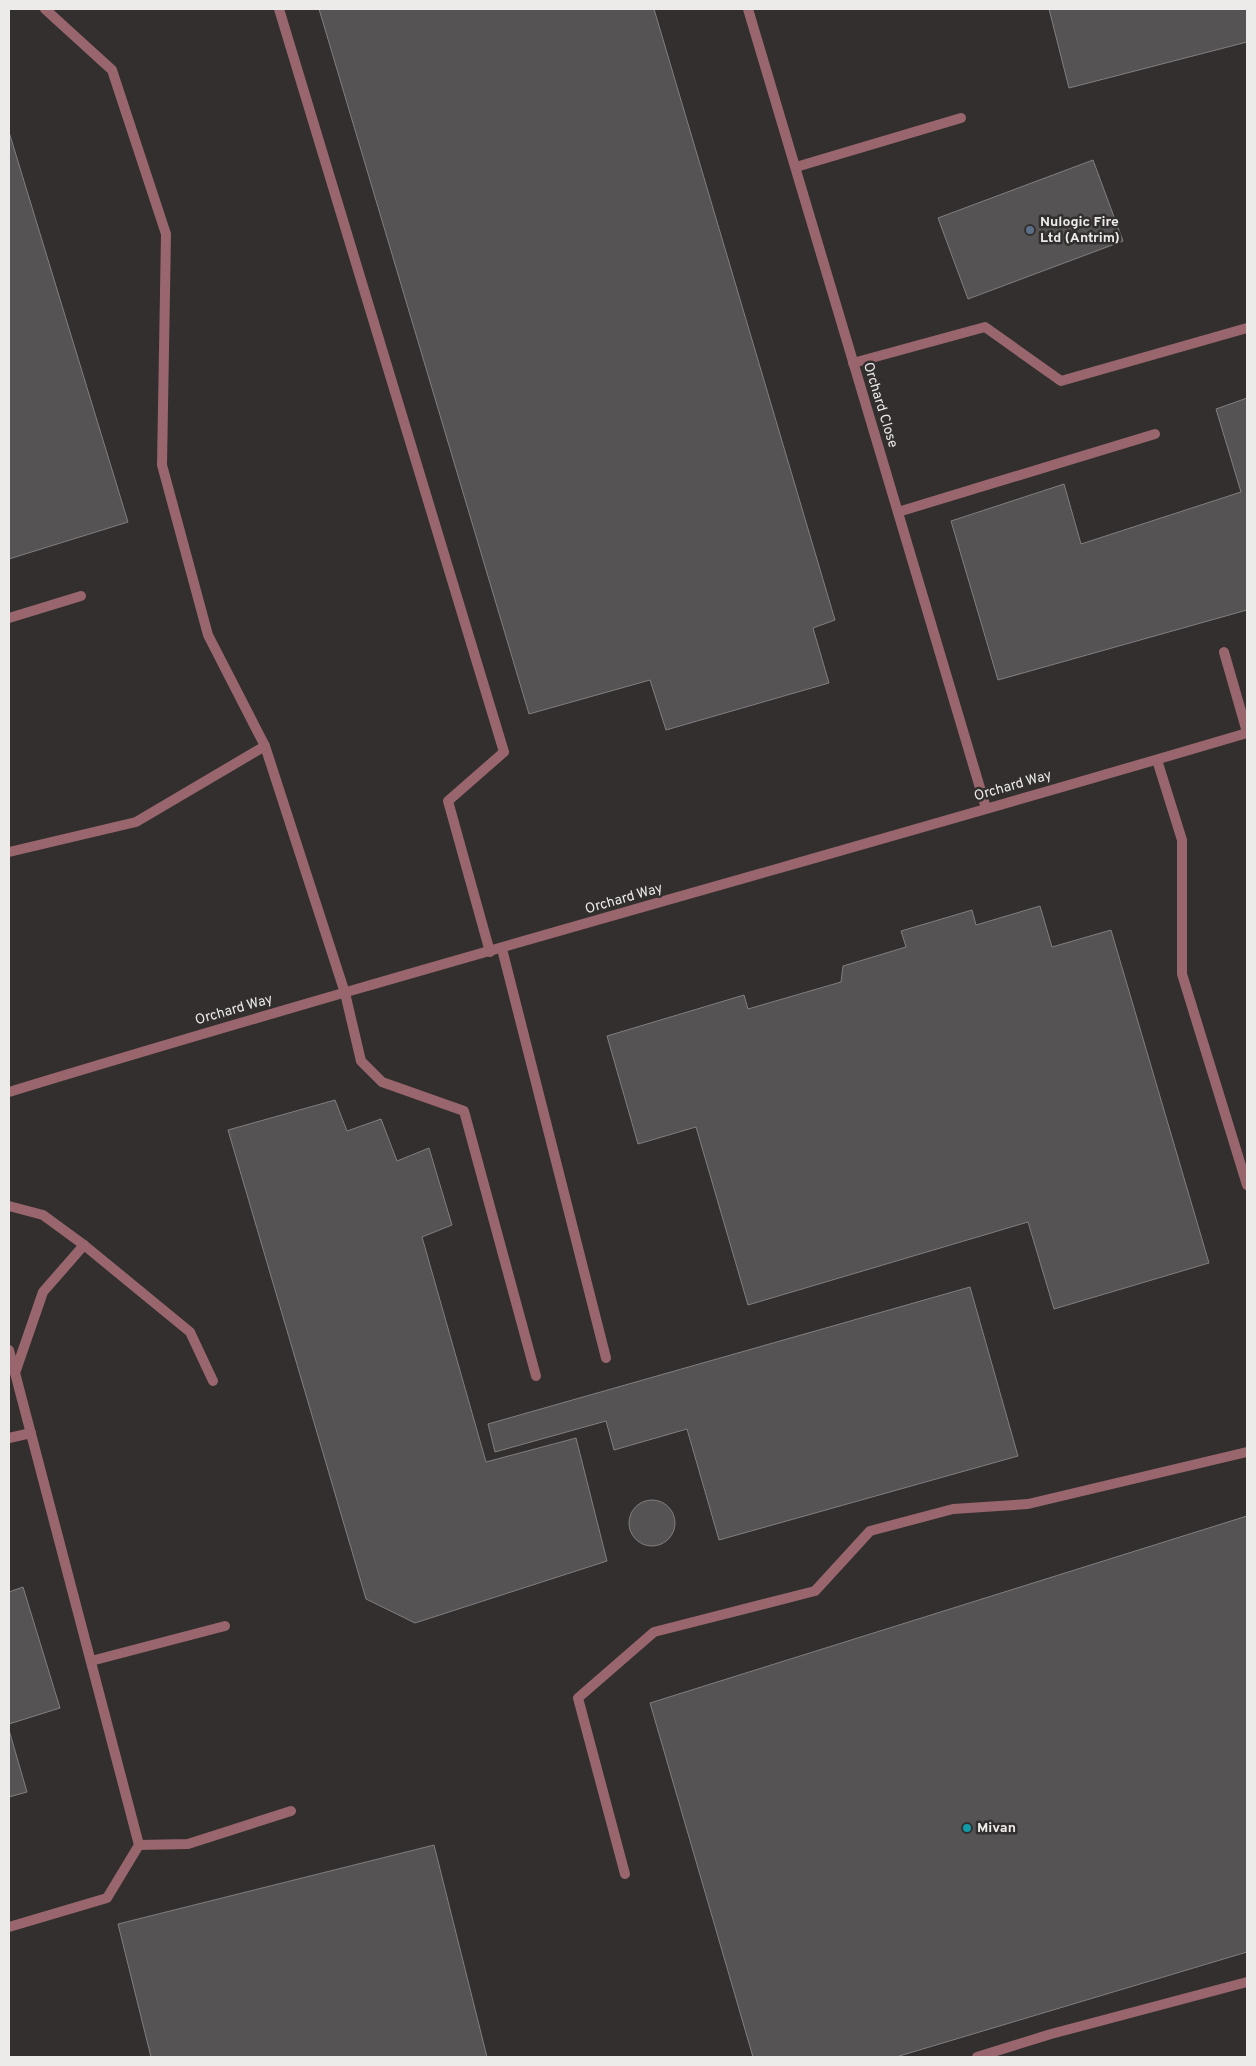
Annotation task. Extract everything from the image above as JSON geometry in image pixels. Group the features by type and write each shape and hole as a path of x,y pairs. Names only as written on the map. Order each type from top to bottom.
{"street":[{"path":"45,9 112,70 166,234 162,465 208,635 265,746 345,993 361,1061 382,1082 464,1111 536,1376"},
{"path":"279,9 504,752 448,801 490,952"},
{"name":"Orchard Close","path":"748,9 986,808"},
{"path":"796,167 961,118"},
{"path":"853,363 985,327 1061,381 1247,328"},
{"path":"898,512 1155,434"},
{"path":"9,618 81,596"},
{"path":"1224,652 1247,733"},
{"name":"Orchard Way","path":"9,1092 345,993 1247,733"},
{"path":"9,852 136,822 265,746"},
{"path":"1158,760 1182,840 1182,974 1247,1186"},
{"path":"502,949 606,1358"},
{"path":"9,1206 42,1215 84,1245 190,1332 213,1381"},
{"path":"15,1373 43,1292 84,1245"},
{"path":"9,1350 139,1845 108,1898 9,1927"},
{"path":"9,1438 31,1433"},
{"path":"625,1874 578,1698 654,1632 816,1591 870,1531 953,1509 1028,1504 1247,1452"},
{"path":"91,1661 225,1626"},
{"path":"139,1845 188,1844 291,1811"},
{"path":"977,2057 1051,2034 1247,1982"}],"building":[{"path":"319,9 654,9 835,620 813,628 829,683 666,730 650,680 529,714"},
{"path":"1049,9 1247,9 1247,42 1069,88"},
{"path":"9,132 128,522 9,559"},
{"name":"Nulogic Fire Ltd (Antrim)","path":"1093,160 1123,241 968,299 938,218"},
{"path":"1247,398 1247,610 998,680 951,521 1064,484 1081,544 1241,492 1216,409"},
{"path":"1040,906 1052,947 1111,930 1209,1263 1054,1309 1028,1222 748,1305 696,1127 638,1144 607,1036 744,995 748,1009 841,982 843,966 906,947 901,931 972,910 976,925"},
{"path":"335,1100 347,1131 381,1119 397,1161 429,1148 452,1225 422,1237 486,1462 576,1438 607,1561 415,1623 366,1599 228,1130"},
{"path":"970,1287 1018,1456 719,1540 687,1429 614,1450 606,1421 495,1452 488,1424"},
{"path":"657,1500 661,1501 671,1510 674,1514 674,1532 665,1542 657,1546 647,1546 639,1542 630,1532 629,1518 633,1510 643,1501"},
{"name":"Mivan","path":"1247,1516 1247,1952 896,2057 753,2057 650,1703"},
{"path":"23,1587 60,1708 9,1724 9,1592"},
{"path":"9,1730 27,1792 9,1797"},
{"path":"434,1845 487,2057 151,2057 118,1924"}],"place":[{"name":"Nulogic Fire Ltd (Antrim)","path":"1030,230"},
{"name":"Mivan","path":"967,1828"}]}
